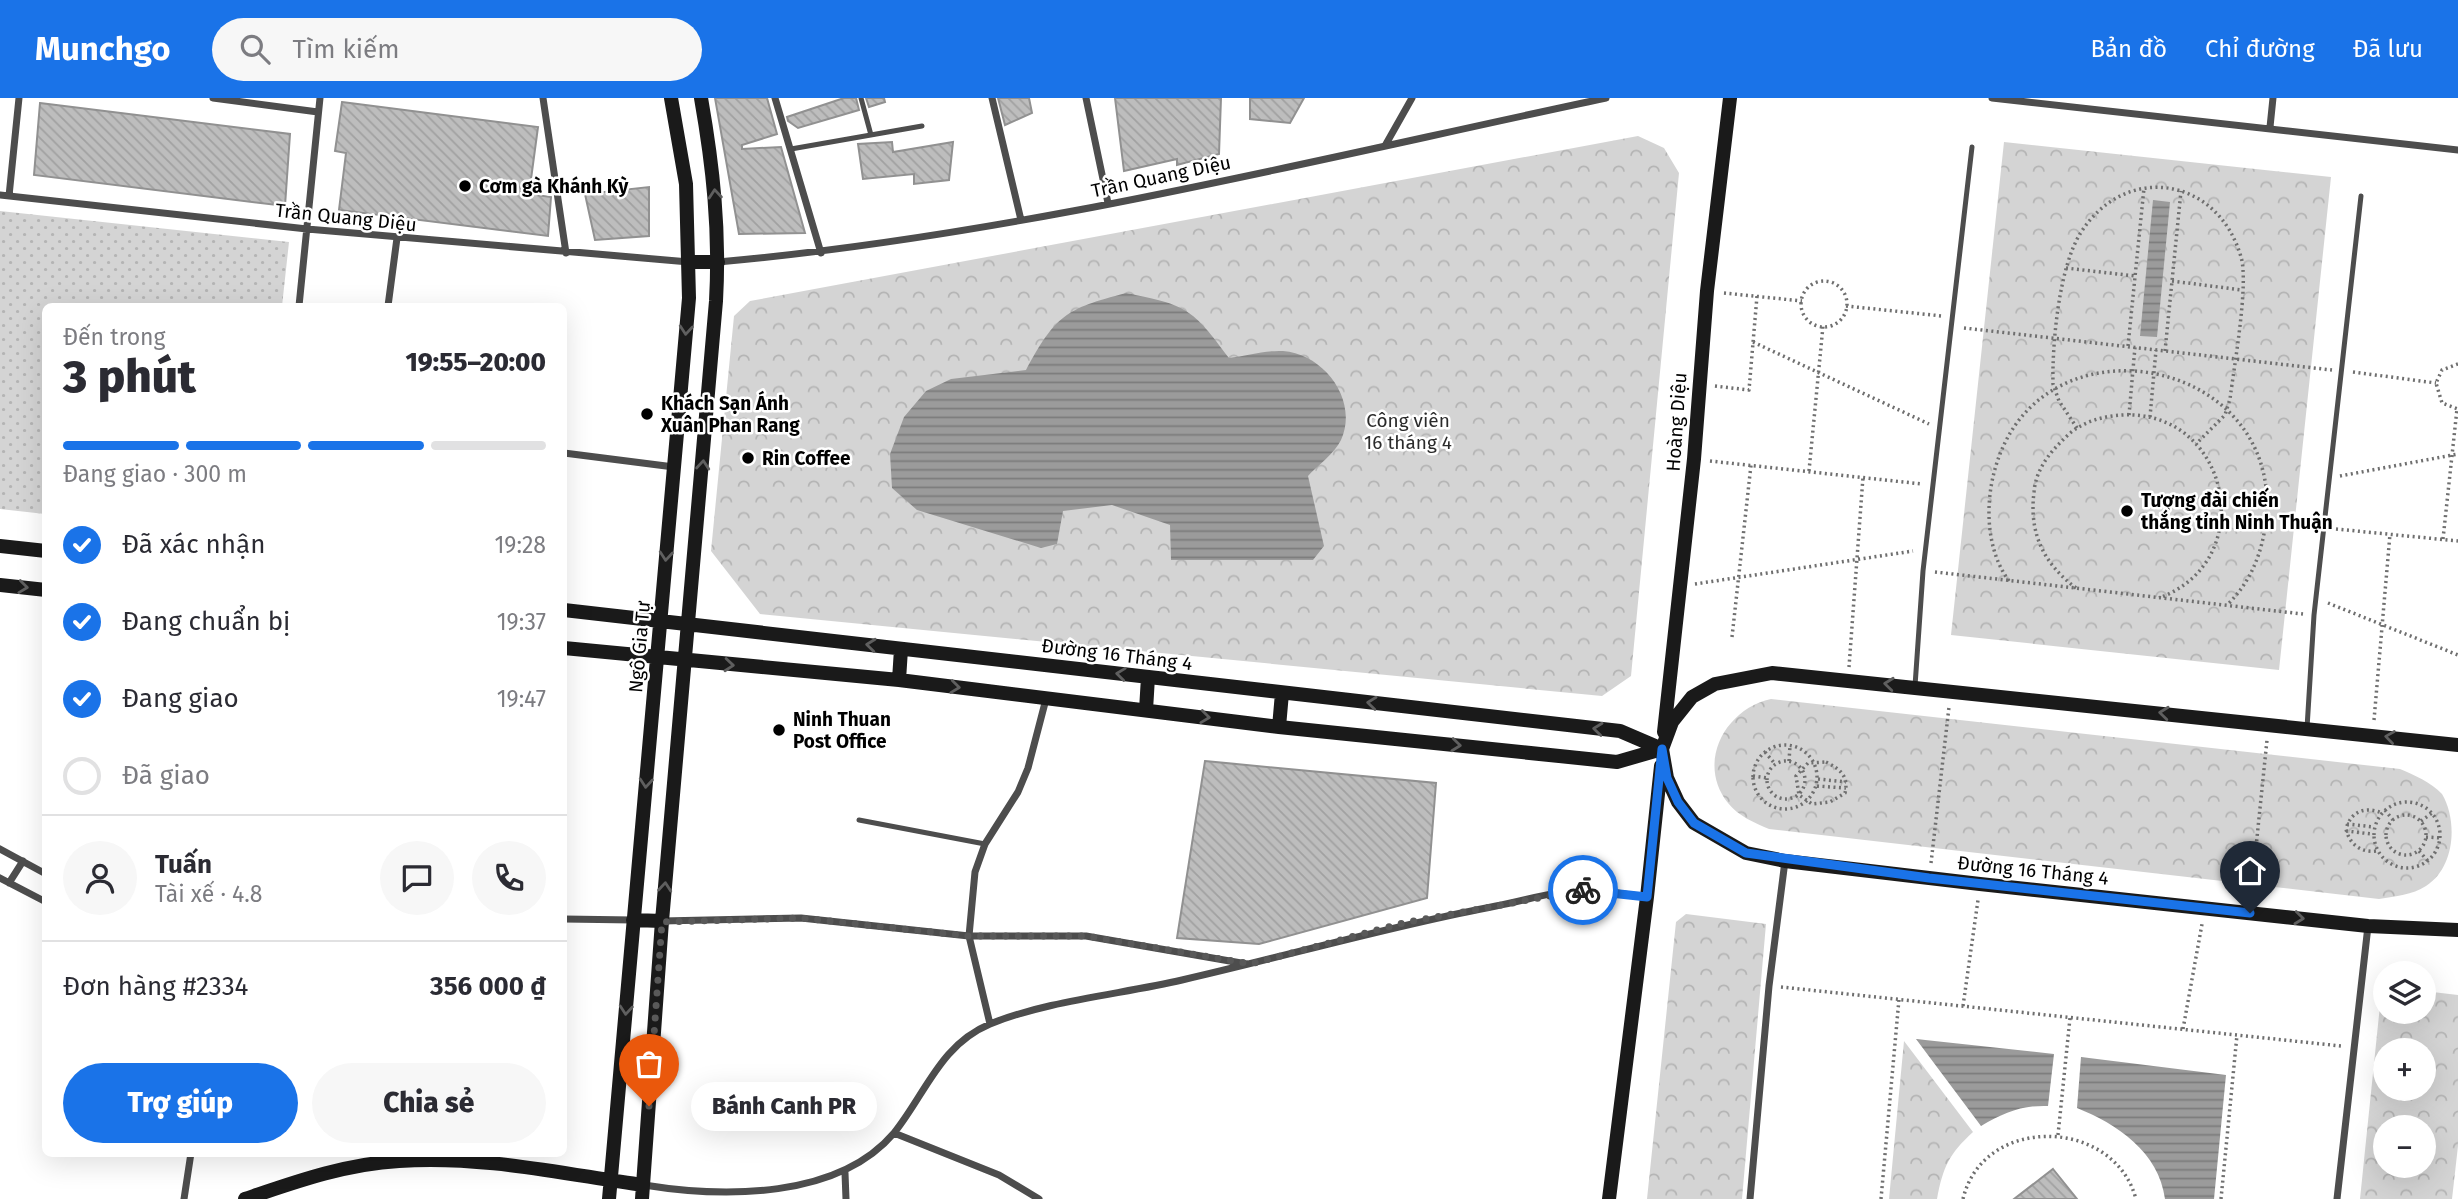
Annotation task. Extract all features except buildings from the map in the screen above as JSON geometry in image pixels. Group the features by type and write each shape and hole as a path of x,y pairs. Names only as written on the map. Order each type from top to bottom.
{"main road":[{"name":"Ngô Gia Tự","path":"609,1199 690,262 686,184 671,98"},
{"path":"245,1199 328,1172 400,1161 508,1166 610,1180 643,1192 662,922 690,625 718,262 713,169 701,98"},
{"name":"Hoàng Diệu","path":"1609,1199 1647,897 1694,459 1707,291 1730,98"},
{"path":"690,262 718,262"},
{"path":"0,546 42,551"},
{"path":"0,584 42,589"},
{"name":"Đường 16 Tháng 4","path":"567,610 1620,731 1662,749 1667,778 1678,802 1694,823 1746,853 1980,884 2368,926 2458,930"},
{"path":"567,648 899,680 1279,727 1617,762 1662,749 1672,722 1692,697 1716,684 1772,673 2458,746"},
{"path":"899,680 901,649"},
{"path":"1146,710 1148,677"},
{"path":"1279,727 1282,693"},
{"path":"633,920 662,922"}],"street":[{"path":"4,195 19,98"},
{"path":"213,98 318,112"},
{"path":"299,303 320,98"},
{"path":"543,98 566,254"},
{"path":"775,98 821,253"},
{"path":"992,98 1021,220"},
{"path":"1086,98 1108,203"},
{"path":"1386,144 1412,98"},
{"name":"Trần Quang Diệu","path":"718,262 821,253 1021,220 1606,98"},
{"path":"1992,98 2458,150"},
{"path":"2270,127 2273,98"},
{"name":"Trần Quang Diệu","path":"4,195 307,229 566,254 690,262"},
{"path":"388,303 397,237"},
{"path":"567,453 674,467"},
{"path":"990,1024 969,936 975,872 985,844 1018,792 1028,768 1046,698"},
{"path":"0,849 42,872"},
{"path":"1750,1199 1769,986 1785,860"},
{"path":"9,883 23,862"},
{"path":"0,878 42,900"},
{"path":"643,1192 722,1194 788,1188 845,1173 877,1150 894,1133 946,1055 962,1040 990,1024 1037,1010 1251,964 1403,923 1586,890 1647,897"},
{"path":"662,922 801,918 969,936 1086,936 1251,964"},
{"path":"567,919 633,920"},
{"path":"2337,1199 2352,1048 2368,926"},
{"path":"894,1133 989,1170 1039,1199"},
{"path":"184,1199 190,1157"},
{"path":"845,1173 846,1199"}],"lane":[{"path":"861,98 871,135"},
{"path":"790,149 922,126"},
{"path":"1915,687 1923,571 1972,147"},
{"path":"2307,728 2314,615 2361,196"},
{"path":"859,820 985,844"}],"path":[{"path":"2077,428 2055,390 2053,372 2066,268 2079,236 2093,214 2114,197 2144,188 2165,187 2193,195 2217,212 2234,236 2242,259 2242,290 2230,399 2226,409 2196,444"},
{"path":"2127,347 2144,188"},
{"path":"2165,351 2181,191"},
{"path":"2066,268 2135,276"},
{"path":"1826,281 1840,288 1846,306 1838,322 1823,326 1805,316 1802,301 1812,284 1826,281"},
{"path":"2172,281 2242,290"},
{"path":"1707,291 1802,301"},
{"path":"1698,384 1748,390 1757,296"},
{"path":"1846,306 1952,317"},
{"path":"1809,471 1823,326"},
{"path":"1951,327 2436,383"},
{"path":"1753,342 1939,428"},
{"path":"2129,415 2135,347"},
{"path":"2150,417 2156,350"},
{"path":"2443,540 2458,409 2442,403 2436,383 2442,370 2458,364"},
{"path":"2009,581 1991,537 1989,493 2000,451 2025,414 2055,390 2100,372 2154,372 2191,383 2226,409 2257,452 2268,499 2263,547 2242,590 2227,605"},
{"path":"2076,588 2057,574 2038,546 2031,514 2035,481 2050,452 2077,428 2104,416 2150,417 2167,422 2196,444 2211,462 2221,490 2222,520 2214,549 2197,574 2173,592 2159,598"},
{"path":"2329,478 2458,454"},
{"path":"1694,459 1933,485"},
{"path":"1732,637 1751,465"},
{"path":"1848,680 1863,477"},
{"path":"2324,528 2458,541"},
{"path":"2373,735 2380,623 2390,534"},
{"path":"1680,587 1926,549"},
{"path":"1923,571 2314,615"},
{"path":"2316,598 2458,655"},
{"path":"1929,878 1951,691"},
{"path":"2250,913 2268,724"},
{"path":"1807,802 1799,795 1796,781 1802,769 1814,762 1835,766 1846,782 1846,788 1839,798 1830,802 1807,802 1783,810 1773,808 1760,797 1753,784 1755,764 1765,752 1779,745 1790,745 1800,748 1814,762 1817,786 1807,802"},
{"path":"1789,761 1790,745"},
{"path":"1765,752 1775,764"},
{"path":"1789,761 1802,769 1806,779 1799,795 1784,800 1769,790 1767,778 1775,764 1789,761"},
{"path":"1753,776 1767,778"},
{"path":"1818,779 1846,782"},
{"path":"1817,786 1846,788"},
{"path":"1760,797 1769,790"},
{"path":"1783,810 1784,800"},
{"path":"2399,802 2410,802 2421,804 2432,813 2440,828 2441,838 2438,849 2428,860 2413,868 2402,868 2391,865 2381,856 2373,834 2383,811 2399,802"},
{"path":"2377,850 2360,849 2351,842 2346,831 2347,824 2353,814 2360,810 2383,811 2393,820"},
{"path":"2421,821 2432,813"},
{"path":"2409,815 2421,821 2426,837 2419,851 2405,856 2390,848 2385,833 2393,820 2409,815"},
{"path":"2347,824 2374,827"},
{"path":"2346,831 2373,834"},
{"path":"2426,837 2441,838"},
{"path":"2381,856 2390,848"},
{"path":"2419,851 2428,860"},
{"path":"1962,1006 1980,884"},
{"path":"2183,1029 2205,908"},
{"path":"1769,986 2352,1048"},
{"path":"1881,1199 1899,999"},
{"path":"2059,1135 2070,1018"},
{"path":"2221,1199 2237,1035"},
{"path":"1963,1199 1980,1166 2003,1147 2029,1137 2059,1135 2089,1143 2115,1161 2133,1187 2136,1199"}],"green space":[{"name":"Công viên 16 tháng 4","path":"1638,136 1664,148 1679,173 1631,676 1602,696 760,614 711,551 734,316 750,301"},
{"path":"2004,142 2331,177 2279,670 1951,635"},
{"path":"0,211 289,242 282,303 42,303 42,514 0,509"},
{"path":"1771,699 2400,769 2428,782 2442,794 2450,817 2451,843 2443,868 2426,886 2409,893 2379,899 1769,829 1747,819 1728,803 1719,787 1715,755 1720,740 1740,714"},
{"path":"1686,914 1766,924 1742,1199 1647,1199 1676,922"},
{"path":"2436,992 2458,995 2458,1146 2452,1199 2360,1199 2373,1073 2373,1101 2436,1101 2436,1038 2377,1038 2378,1024 2436,1024"},
{"path":"1904,1041 1973,1132 1948,1162 1937,1199 1889,1199"}],"shaded area":[{"path":"2153,200 2170,202 2157,337 2140,336"},
{"path":"1126,293 1163,301 1187,311 1206,328 1229,358 1276,351 1298,354 1324,370 1334,382 1345,410 1345,425 1338,445 1308,476 1324,546 1313,560 1171,560 1170,525 1112,505 1063,511 1057,544 1041,548 917,510 892,488 890,454 904,417 926,391 951,379 1026,370 1046,337 1064,317 1089,304"},
{"path":"1916,1039 2054,1054 2048,1106 2013,1111 1981,1126"},
{"path":"2081,1057 2226,1075 2214,1199 2165,1199 2154,1167 2134,1142 2107,1122 2077,1108"}],"way so far":[{"path":"649,1106 662,922 801,918 969,936 1086,936 1251,964 1403,923 1583,890"}],"place":[{"name":"Cơm gà Khánh Kỳ","path":"465,186"},
{"name":"Khách Sạn Ánh Xuân Phan Rang","path":"647,414"},
{"name":"Rin Coffee","path":"748,458"},
{"name":"Tượng đài chiến thắng tỉnh Ninh Thuận","path":"2127,511"},
{"name":"Ninh Thuan Post Office","path":"779,730"},
{"name":"Bánh Canh PR","path":"649,1106"}],"route":[{"path":"1583,890 1647,897 1662,749 1667,778 1678,802 1694,823 1746,853 1929,878 2250,913"}]}
